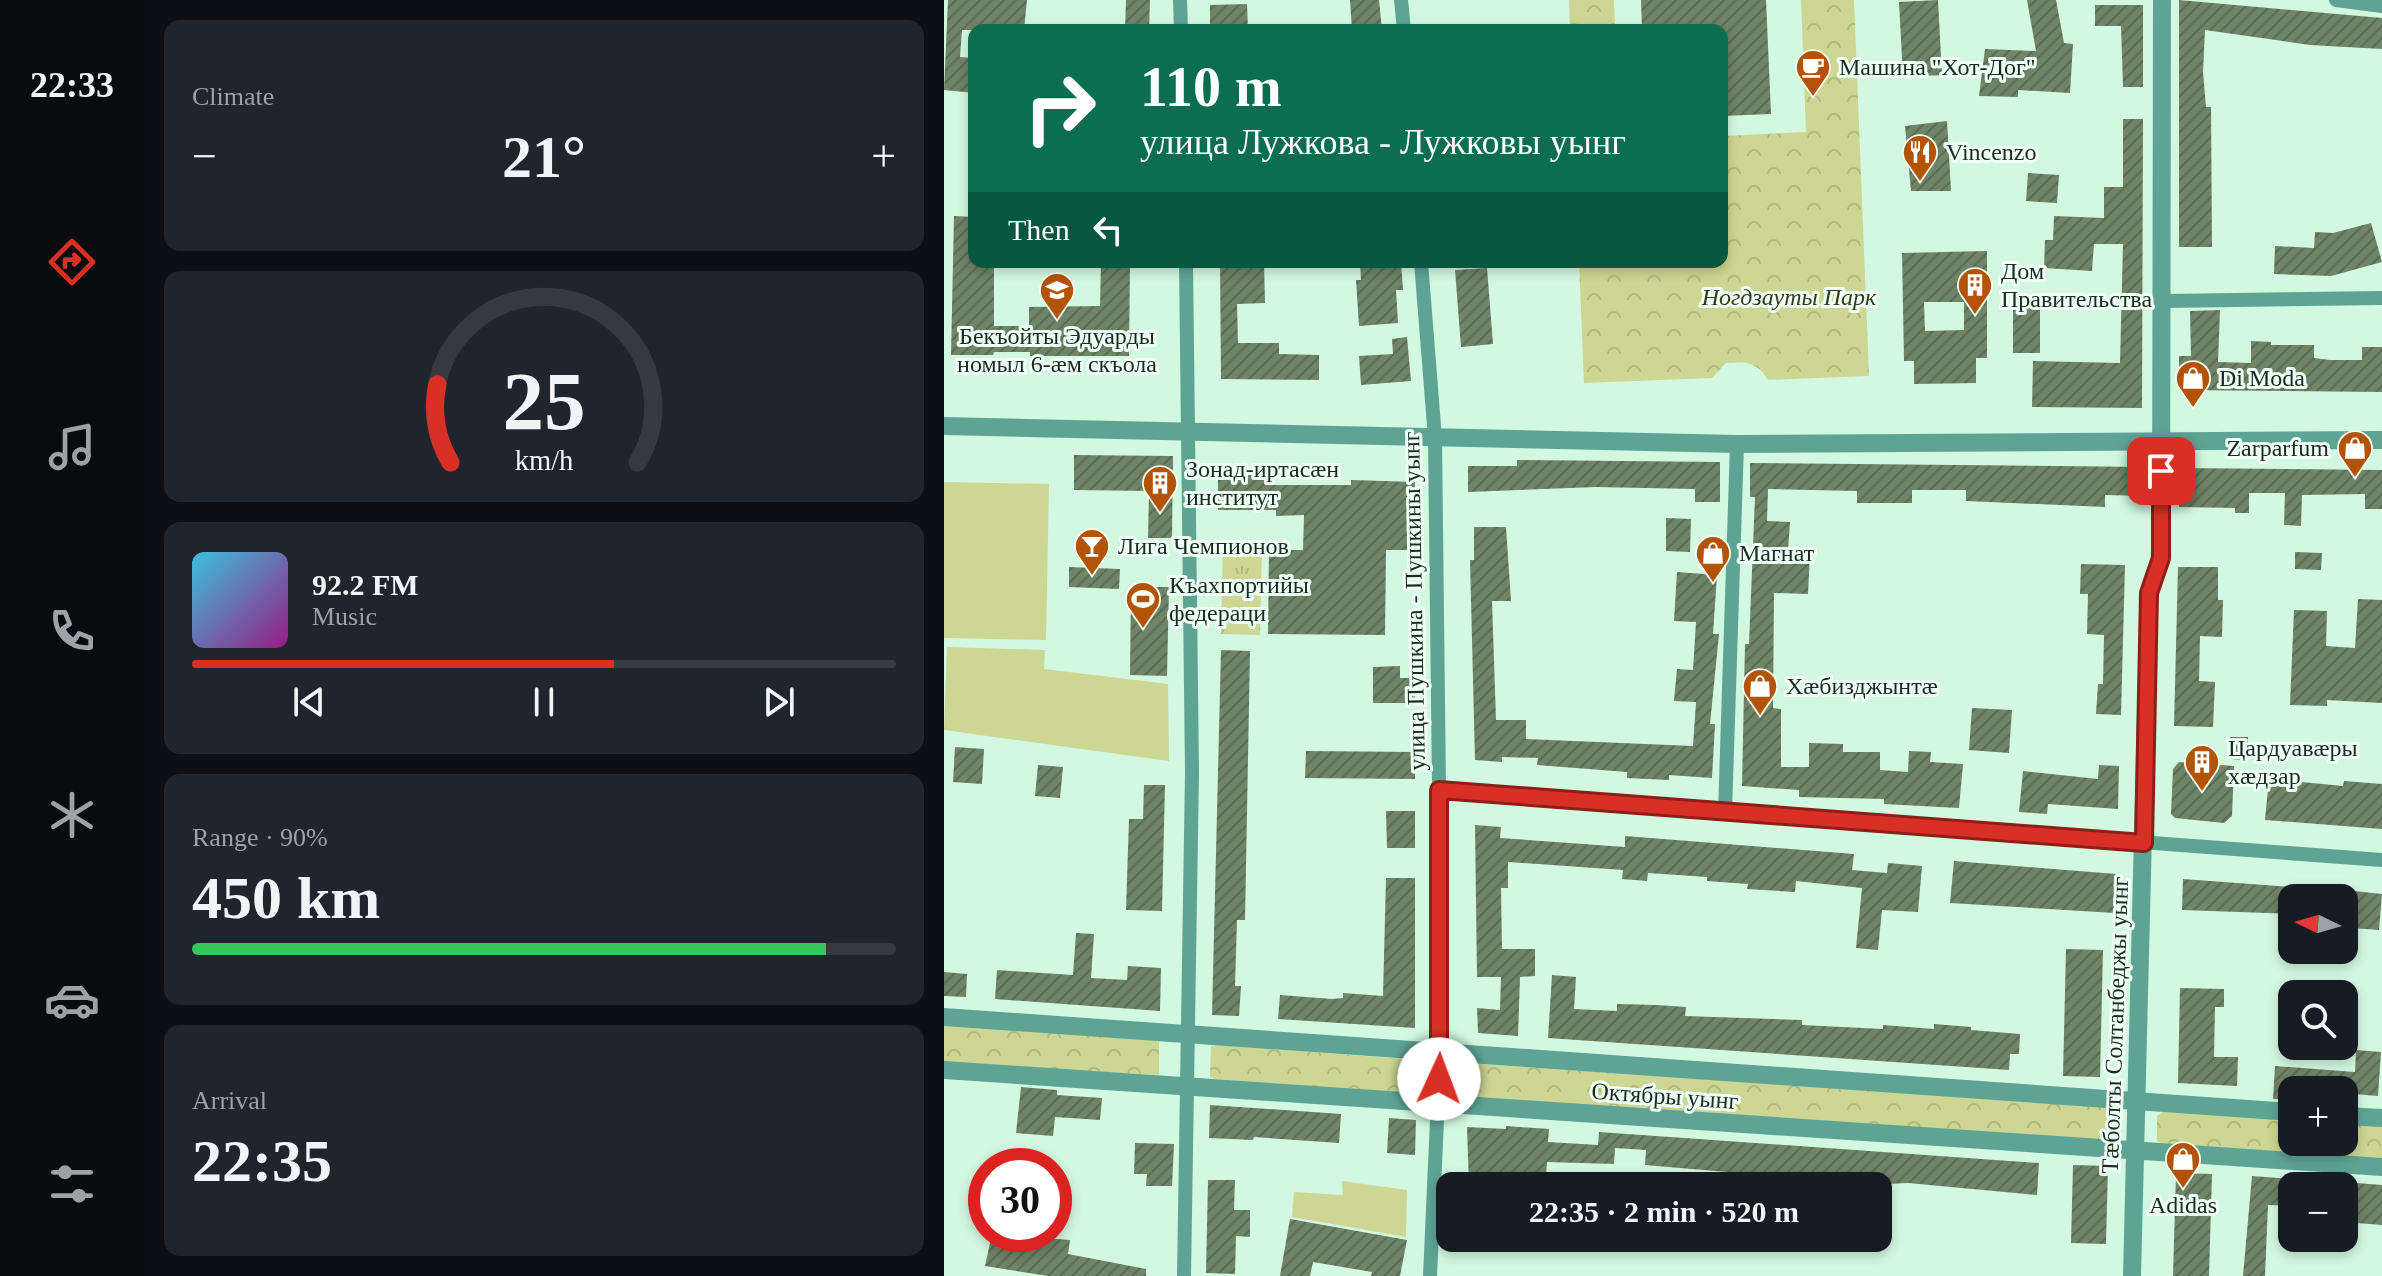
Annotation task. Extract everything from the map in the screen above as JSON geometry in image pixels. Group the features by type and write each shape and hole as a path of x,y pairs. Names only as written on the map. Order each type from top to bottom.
{"street":[{"path":"1180,0 1181,24"},
{"path":"1401,0 1403,24"},
{"name":"Тæболты Солтанбеджы уынг","path":"2132,1276 2149,593 2161,558 2164,301 2162,0"},
{"path":"2336,0 2382,6"},
{"path":"1184,1276 1190,1035 1190,431 1186,268"},
{"name":"улица Пушкина - Пушкины уынг","path":"1421,268 1435,438 1439,790 1440,1053 1430,1276"},
{"path":"2164,301 2382,298"},
{"path":"944,426 1737,444 2382,440"},
{"path":"1725,812 1737,444"},
{"path":"1439,790 2382,860"},
{"name":"Октябры уынг","path":"944,1017 2278,1111"},
{"name":"Октябры уынг","path":"944,1070 2382,1167"},
{"path":"2358,1117 2382,1118"}],"green space":[{"path":"1569,0 1614,0 1615,24 1570,24"},
{"name":"Ногдзауты Парк","path":"1801,0 1854,0 1869,376 1768,380 1755,366 1726,363 1712,378 1584,383 1579,268 1728,268 1728,136 1806,132"},
{"path":"944,482 1049,484 1046,640 944,638"},
{"path":"1223,547 1262,547 1260,635 1221,634"},
{"path":"947,647 1045,650 1044,669 1168,684 1169,761 944,730"},
{"path":"944,1024 1159,1041 1159,1075 944,1063"},
{"path":"1211,1046 1418,1060 1429,1064 1428,1090 1418,1095 1216,1079 1210,1077"},
{"path":"1466,1063 2109,1107 2116,1111 2116,1139 2108,1144 1463,1097 1454,1093 1455,1067"},
{"path":"2164,1111 2278,1118 2278,1152 2165,1145 2157,1141 2157,1116"},
{"path":"2358,1124 2382,1125 2382,1159 2336,1156 2358,1156"},
{"path":"1342,1181 1407,1190 1406,1237 1292,1217 1294,1192 1343,1195"}],"building":[{"path":"948,0 1027,0 1025,24 968,24 968,30 962,30 960,57 968,58 968,92 944,90"},
{"path":"1126,0 1150,0 1149,24 1125,24"},
{"path":"1350,0 1379,0 1381,24 1352,24"},
{"path":"1641,0 1766,0 1771,114 1728,116 1728,24 1642,24"},
{"path":"1938,0 1942,75 1903,77 1899,2"},
{"path":"2027,0 2056,0 2064,43 2073,44 2070,93 2018,90 2018,97 1979,96 1985,49 2036,51"},
{"path":"2179,0 2382,18 2382,49 2310,45 2205,30 2203,72 2206,107 2211,107 2212,247 2179,247"},
{"path":"1247,4 1248,24 1210,24 1210,5"},
{"path":"2095,5 2143,5 2143,87 2123,87 2121,26 2095,26"},
{"path":"2123,119 2143,119 2142,408 2032,407 2033,361 2120,363 2123,244 2094,244 2092,271 2044,268 2045,240 2053,240 2054,216 2104,218 2104,187 2123,187"},
{"path":"1947,121 1951,191 1911,191 1905,126"},
{"path":"2028,173 2059,175 2057,203 2026,201"},
{"path":"954,216 968,217 968,268 994,268 994,326 1029,326 1029,307 1100,306 1101,268 1130,268 1129,356 1030,356 1030,352 951,355"},
{"path":"2371,223 2382,262 2331,276 2274,274 2275,246 2314,248 2315,232 2333,233"},
{"name":"Дом Правительства","path":"1987,251 1987,358 1976,358 1976,383 1914,384 1914,361 1904,361 1902,253","holes":["1924,302 1964,302 1964,330 1925,331"]},
{"path":"1220,268 1264,268 1265,303 1237,304 1238,343 1279,343 1279,354 1319,355 1319,380 1221,379"},
{"path":"1360,268 1401,268 1403,290 1396,290 1398,323 1359,326 1356,280 1361,280"},
{"path":"1487,268 1493,344 1461,347 1455,270"},
{"path":"2013,306 2040,306 2040,353 2013,353"},
{"path":"2220,310 2218,362 2251,363 2251,341 2271,342 2271,345 2314,345 2314,358 2330,360 2362,360 2362,347 2382,347 2382,392 2179,390 2179,356 2191,356 2190,311"},
{"path":"1407,337 1411,381 1361,385 1359,356 1393,354 1392,339"},
{"name":"Зонад-иртасæн институт","path":"1074,455 1173,456 1172,538 1148,538 1149,491 1074,490"},
{"path":"1517,460 1720,462 1720,502 1695,502 1695,489 1596,487 1468,492 1468,466 1517,466"},
{"path":"1750,463 2149,467 2149,496 2105,495 2105,507 1966,501 1966,490 1912,490 1912,503 1857,503 1857,491 1768,489 1767,521 1790,522 1788,552 1810,553 1808,594 1774,593 1773,708 1781,709 1781,767 1809,767 1809,743 1843,744 1843,752 1880,752 1880,770 1908,772 1909,751 1931,752 1930,762 1963,764 1959,808 1884,804 1884,799 1799,797 1799,790 1742,786 1745,644 1749,644 1755,497 1750,497"},
{"path":"2180,468 2382,470 2382,509 2365,509 2365,494 2302,495 2301,526 2284,525 2285,493 2249,493 2249,513 2235,513 2235,508 2179,507"},
{"path":"1218,472 1271,473 1271,485 1351,485 1351,480 1415,482 1412,550 1386,550 1385,635 1268,634 1269,550 1303,550 1304,515 1276,516 1276,510 1218,510"},
{"path":"1666,518 1691,519 1690,552 1666,551"},
{"path":"1474,527 1506,527 1511,601 1492,601 1496,720 1526,720 1526,739 1693,746 1696,702 1674,701 1677,669 1693,670 1696,622 1674,621 1677,572 1717,575 1713,634 1719,634 1710,724 1715,724 1712,778 1669,775 1669,780 1627,778 1627,772 1537,765 1538,758 1502,757 1502,762 1475,760 1470,560 1474,560"},
{"path":"2295,552 2322,553 2321,570 2295,569"},
{"path":"2081,564 2125,565 2121,715 2096,714 2098,684 2103,684 2104,635 2087,634 2088,594 2080,594"},
{"path":"1069,567 1120,569 1119,589 1069,587"},
{"path":"2178,567 2218,567 2218,600 2223,600 2222,637 2200,636 2199,681 2215,682 2213,727 2174,726"},
{"name":"Къахпортийы федераци","path":"1131,587 1169,587 1167,676 1130,675"},
{"path":"2358,599 2382,600 2382,703 2327,700 2327,706 2290,705 2294,610 2327,611 2326,646 2355,648"},
{"path":"1221,650 1250,651 1245,920 1237,920 1235,986 1241,986 1239,1016 1212,1015"},
{"path":"1400,666 1400,678 1415,678 1415,703 1373,703 1373,667"},
{"path":"1972,708 2012,710 2009,753 1969,750"},
{"path":"2230,737 2248,737 2247,760 2230,759"},
{"path":"955,747 984,749 982,784 953,782"},
{"path":"1306,751 1415,752 1415,779 1305,778"},
{"name":"Цардуавæры хæдзар","path":"2179,762 2234,766 2232,816 2224,823 2175,818 2171,814 2173,769"},
{"path":"1038,765 1063,767 1060,798 1035,796"},
{"path":"2099,765 2119,766 2118,809 2048,804 2047,814 2019,812 2023,771 2098,779"},
{"path":"2269,779 2343,786 2344,781 2382,784 2382,829 2265,820"},
{"path":"1144,785 1165,785 1162,911 1126,910 1129,819 1143,819"},
{"path":"1386,811 1415,811 1415,848 1387,848"},
{"path":"1475,825 1501,827 1500,838 1625,847 1625,836 1854,854 1852,870 1887,873 1888,863 1922,866 1918,912 1882,910 1878,950 1856,948 1862,888 1796,881 1795,892 1747,889 1748,884 1707,881 1707,877 1648,873 1647,881 1622,879 1623,870 1508,862 1508,888 1501,888 1502,949 1535,949 1535,976 1520,977 1518,1036 1478,1033 1477,1008 1500,1010 1501,977 1477,977"},
{"path":"1954,861 2116,874 2115,913 1950,903"},
{"path":"1386,878 1415,878 1415,1028 1278,1019 1280,995 1332,999 1343,998 1343,993 1383,996"},
{"path":"2183,879 2278,886 2278,913 2182,910"},
{"path":"2358,891 2382,894 2379,930 2358,928"},
{"path":"1076,933 1094,934 1091,978 1127,980 1128,966 1161,968 1160,1011 995,999 997,970 1073,975"},
{"path":"2066,949 2103,950 2100,1077 2063,1076"},
{"path":"944,972 967,974 966,997 944,996"},
{"path":"1552,975 1576,977 1574,1009 1617,1011 1617,1004 1657,1005 1686,1007 1685,1016 1802,1020 1802,1025 1883,1029 1883,1025 1934,1029 1934,1024 1971,1027 1971,1030 2020,1034 2019,1054 2010,1054 2009,1070 1548,1038"},
{"path":"2180,988 2224,989 2224,1007 2215,1007 2214,1057 2238,1057 2237,1086 2178,1083"},
{"path":"2358,1050 2381,1052 2378,1096 2358,1094 2358,1076 2278,1076 2278,1099 2273,1099 2275,1066 2355,1072"},
{"path":"1021,1087 1057,1090 1057,1095 1102,1098 1100,1120 1055,1117 1053,1136 1016,1133"},
{"path":"1210,1105 1341,1114 1339,1143 1254,1137 1253,1140 1209,1138"},
{"path":"1389,1118 1416,1120 1415,1155 1387,1153"},
{"path":"1506,1126 1549,1129 1548,1142 1598,1145 1599,1132 2039,1163 2037,1195 1892,1184 1892,1172 1727,1172 1645,1165 1646,1150 1615,1148 1614,1164 1547,1162 1546,1172 1469,1172 1467,1127 1506,1129"},
{"path":"1135,1143 1174,1144 1172,1186 1146,1186 1147,1174 1134,1174"},
{"path":"2073,1165 2108,1166 2106,1244 2071,1243"},
{"path":"2176,1173 2212,1174 2209,1276 2173,1276"},
{"path":"2252,1176 2278,1178 2278,1205 2268,1205 2265,1276 2243,1276"},
{"path":"1208,1180 1235,1180 1234,1210 1250,1210 1250,1237 1236,1236 1235,1274 1206,1273"},
{"path":"2358,1183 2382,1185 2382,1225 2358,1223"},
{"path":"1290,1219 1407,1240 1400,1276 1371,1276 1372,1272 1313,1262 1310,1276 1280,1276"},
{"path":"988,1252 1068,1252 1146,1269 1146,1276 1048,1276 985,1266"}],"place":[{"name":"Машина \"Хот-Дог\"","path":"1813,98"},
{"name":"Vincenzo","path":"1920,183"},
{"name":"Дом Правительства","path":"1975,316"},
{"name":"Бекъойты Эдуарды номыл 6-æм скъола","path":"1057,321"},
{"name":"Di Moda","path":"2193,409"},
{"name":"Zarparfum","path":"2355,479"},
{"name":"Зонад-иртасæн институт","path":"1160,514"},
{"name":"Лига Чемпионов","path":"1092,577"},
{"name":"Магнат","path":"1713,584"},
{"name":"Къахпортийы федераци","path":"1143,630"},
{"name":"Хæбизджынтæ","path":"1760,717"},
{"name":"Цардуавæры хæдзар","path":"2202,793"},
{"name":"Adidas","path":"2183,1190"}],"route":[{"path":"1439,1079 1439,790 2144,843 2149,593 2161,558 2161,471"}]}
